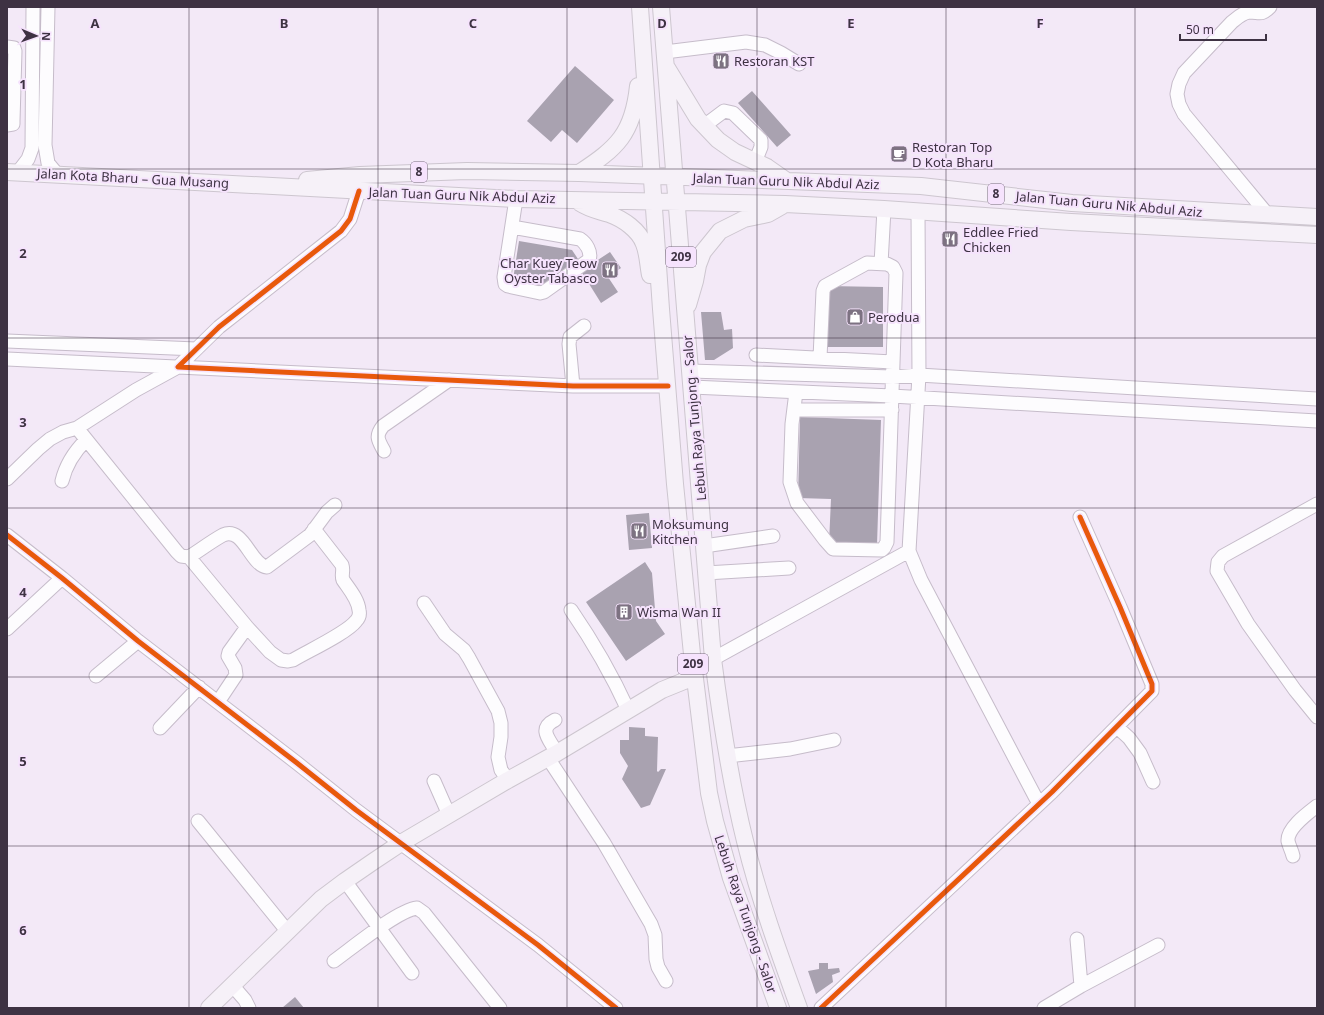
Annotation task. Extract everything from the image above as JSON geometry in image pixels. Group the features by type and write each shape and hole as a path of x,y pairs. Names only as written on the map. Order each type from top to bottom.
{"main road":[{"name":"Lebuh Raya Tunjong - Salor","path":"640,7 661,309 677,499 694,677 708,786 715,821 731,878 778,1008"},
{"name":"Lebuh Raya Tunjong - Salor","path":"661,7 713,659 721,724 745,841 762,903 799,1008"},
{"path":"666,59 698,119 704,126 718,140 734,152 767,167 787,181"},
{"path":"579,173 612,148 625,132 635,110 638,86 644,69"},
{"name":"Jalan Tuan Guru Nik Abdul Aziz","path":"259,184 360,175 467,171 579,173 921,186 1072,203 1317,217"},
{"name":"Jalan Kota Bharu – Gua Musang","path":"13,172 259,184"},
{"name":"Jalan Tuan Guru Nik Abdul Aziz","path":"259,184 516,199 785,204 989,215 1070,222 1317,235"},
{"path":"575,200 589,209 609,214 626,222 641,238 645,246 650,276 661,309"},
{"path":"686,312 698,265 703,252 720,231 744,219 768,214 785,204"},
{"path":"209,1008 321,899 345,881 401,843 508,780 662,690 694,677"}],"street":[{"path":"33,7 38,145 57,174"},
{"path":"13,172 28,159 38,145 48,7"},
{"path":"1268,215 1184,114 1179,104 1177,94 1179,84 1184,73 1232,22 1240,15 1248,12 1259,14 1264,13 1270,7"},
{"path":"666,59 746,42 765,45 799,64"},
{"path":"7,47 14,48 15,51 13,121 12,124 7,125"},
{"path":"704,126 724,111 733,113 761,140 762,147 755,162"},
{"path":"7,479 50,439 63,432 77,428 187,358 220,327 341,232 350,219 359,191"},
{"path":"512,226 580,239 589,250 589,260 544,292 540,293 505,284 504,277 516,199"},
{"path":"881,264 884,209"},
{"path":"918,212 919,375 909,552 921,580 1039,804"},
{"path":"796,392 792,424 790,482 797,503 833,549 878,550 884,548 887,542 892,410 896,273 893,267 890,265 881,264 865,264 825,286 823,291 820,358"},
{"path":"574,386 569,344 570,337 584,326"},
{"path":"7,340 187,358 449,380 574,386 668,386"},
{"path":"756,355 893,362"},
{"path":"7,359 187,358"},
{"path":"690,371 893,377 919,375 1317,399"},
{"path":"384,451 378,440 378,432 383,426 449,380"},
{"path":"692,387 892,396 1317,421"},
{"path":"794,410 892,410"},
{"path":"77,428 181,556 189,557 224,535 232,534 240,539 259,564 268,567 310,535 327,512 335,505"},
{"path":"62,481 65,469 75,451 86,440"},
{"path":"1317,504 1223,556 1218,562 1217,571 1248,624 1295,690 1317,717"},
{"path":"821,1008 1039,804 1150,694 1152,688 1120,607 1080,516"},
{"path":"189,557 247,627 270,652 281,660 293,660 354,624 358,620 360,611 358,604 342,578 344,569 342,565 314,529"},
{"path":"7,535 138,641 356,810 538,945 616,1008"},
{"path":"704,546 773,536"},
{"path":"713,659 909,552"},
{"path":"706,573 789,568"},
{"path":"7,629 62,578"},
{"path":"424,603 445,634 464,650 498,711 501,723 498,758 501,770 508,780"},
{"path":"571,610 590,638 619,690 628,710"},
{"path":"218,702 236,675 235,668 228,656 229,652 247,627"},
{"path":"96,676 138,641"},
{"path":"160,728 198,687"},
{"path":"555,720 546,726 553,755 651,924 655,935 656,960 658,967 666,981"},
{"path":"1116,727 1129,738 1140,752 1153,782"},
{"path":"727,756 790,749 834,740"},
{"path":"434,781 449,815"},
{"path":"1293,856 1288,842 1288,835 1291,829 1317,806"},
{"path":"198,821 288,932"},
{"path":"345,881 412,972"},
{"path":"334,961 409,909 417,908 424,913 500,1008"},
{"path":"1077,939 1081,986"},
{"path":"1044,1008 1081,986 1158,945"},
{"path":"232,985 245,1000 249,1008"}],"building":[{"path":"575,66 614,100 577,143 562,130 551,142 527,121"},
{"path":"752,91 791,135 777,147 738,103"},
{"path":"519,241 572,250 578,259 539,288 512,286"},
{"path":"610,252 621,268 608,277 618,292 601,303 581,271"},
{"name":"Perodua","path":"827,286 883,287 883,347 826,347"},
{"path":"701,312 721,312 724,330 732,329 733,348 714,360 705,360"},
{"path":"800,417 881,420 877,545 829,543 831,499 798,498"},
{"name":"Moksumung Kitchen","path":"649,513 652,548 629,550 626,515"},
{"name":"Wisma Wan II","path":"645,562 652,573 656,621 665,634 626,661 586,602"},
{"path":"629,727 645,728 645,736 658,737 657,771 666,769 650,805 641,808 622,779 628,766 620,753 620,740 629,740"},
{"path":"819,963 828,963 828,969 839,968 840,972 832,975 833,982 816,994 808,971 819,969"},
{"path":"295,997 304,1008 282,1008"}],"cycle path":[{"path":"359,191 350,219 341,231 219,327 178,367 573,386 668,386"},
{"path":"821,1008 1052,792 1152,691 1152,684 1080,517"},
{"path":"7,535 138,641 356,810 538,945 616,1008"}],"place":[{"name":"Restoran KST","path":"721,61"},
{"name":"Restoran Top D Kota Bharu","path":"899,154"},
{"name":"Eddlee Fried Chicken","path":"950,239"},
{"name":"Char Kuey Teow Oyster Tabasco","path":"610,270"},
{"name":"Perodua","path":"855,317"},
{"name":"Moksumung Kitchen","path":"639,531"},
{"name":"Wisma Wan II","path":"624,612"}]}
